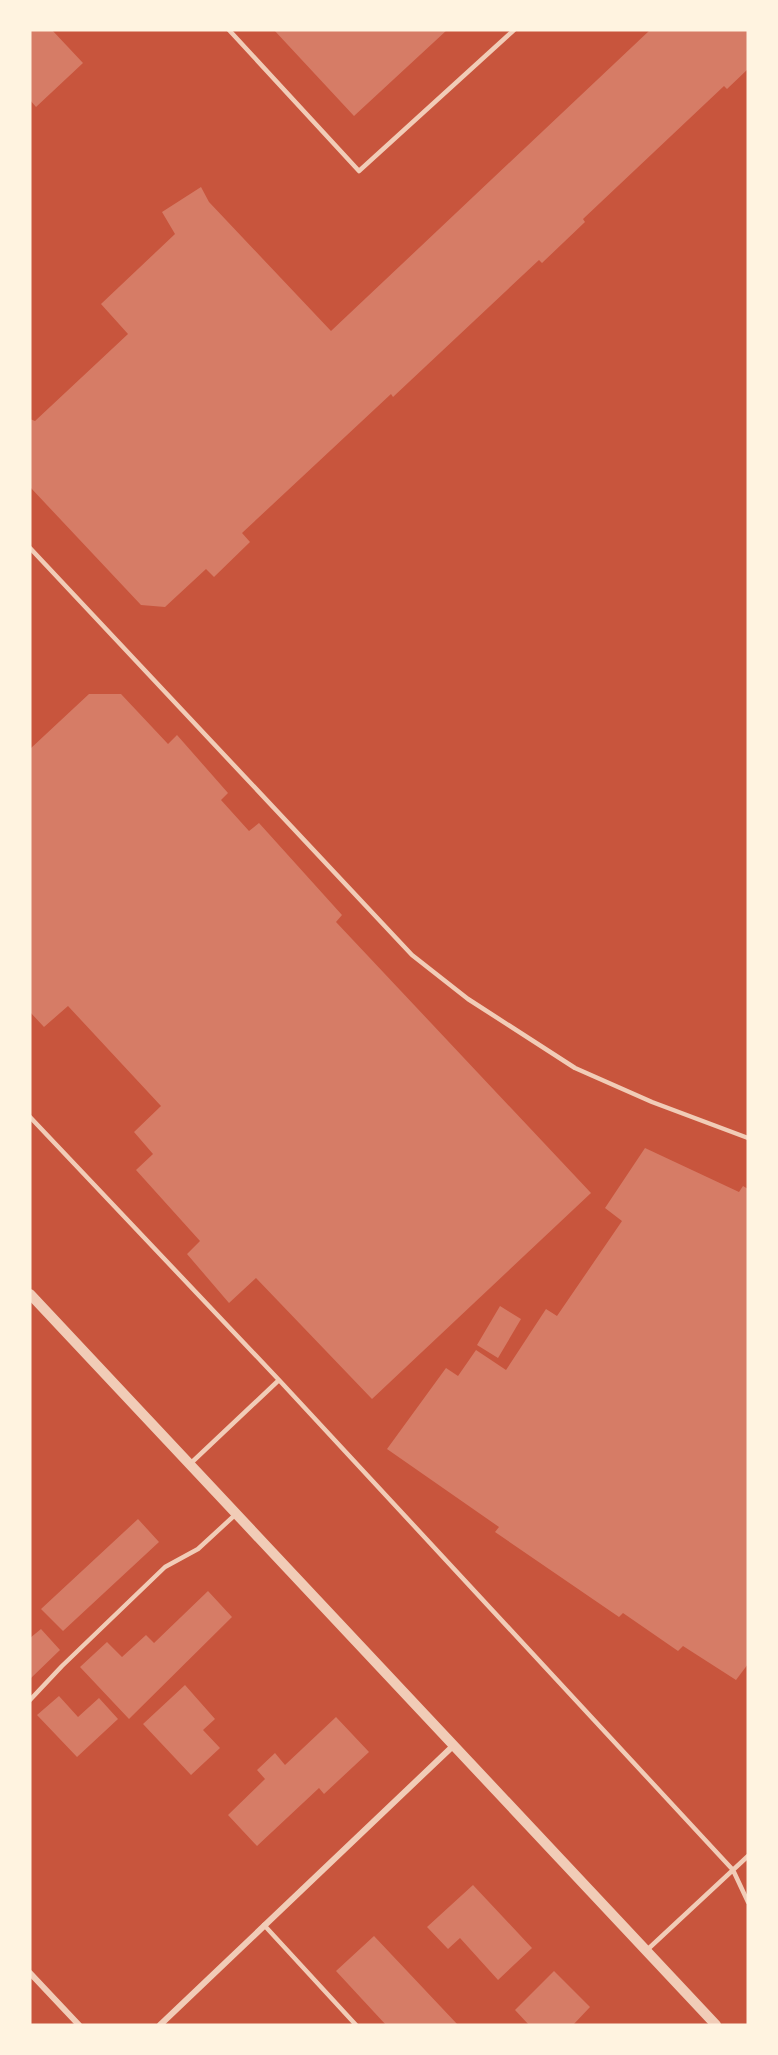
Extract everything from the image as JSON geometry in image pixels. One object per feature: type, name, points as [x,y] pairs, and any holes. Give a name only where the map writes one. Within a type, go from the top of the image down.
[{"type":"street","points":[[30,1294],[716,2025]]},
{"type":"street","points":[[160,2025],[453,1746]]},
{"type":"street","points":[[30,1973],[79,2025]]},
{"type":"lane","points":[[229,30],[359,171],[514,30]]},
{"type":"lane","points":[[30,548],[412,955],[468,999],[575,1068],[652,1102],[748,1138]]},
{"type":"lane","points":[[30,1117],[279,1380],[733,1870],[748,1902]]},
{"type":"lane","points":[[190,1464],[279,1380]]},
{"type":"lane","points":[[30,1700],[165,1567],[198,1548],[236,1514]]},
{"type":"lane","points":[[646,1951],[748,1856]]},
{"type":"lane","points":[[264,1926],[356,2025]]},
{"type":"building","points":[[30,30],[52,30],[83,63],[36,107],[30,100]]},
{"type":"building","points":[[274,30],[447,30],[354,116]]},
{"type":"building","points":[[650,30],[748,30],[748,69],[727,89],[724,86],[583,219],[585,222],[542,263],[539,260],[393,397],[391,394],[242,533],[250,542],[214,577],[206,569],[165,607],[141,605],[30,487],[30,419],[35,421],[128,334],[101,304],[175,234],[162,212],[201,187],[209,202],[331,331]]},
{"type":"building","points":[[89,694],[121,694],[168,744],[177,735],[228,793],[221,800],[249,831],[259,823],[342,915],[336,922],[591,1193],[372,1399],[256,1278],[229,1303],[187,1254],[200,1241],[136,1170],[153,1154],[134,1132],[161,1106],[68,1006],[44,1027],[30,1012],[30,749]]},
{"type":"building","points":[[645,1148],[739,1192],[743,1186],[748,1189],[748,1664],[736,1680],[683,1646],[678,1651],[623,1613],[619,1617],[495,1532],[499,1527],[387,1449],[446,1368],[458,1376],[476,1350],[506,1370],[546,1309],[557,1316],[622,1221],[605,1208]]},
{"type":"building","points":[[500,1306],[521,1319],[498,1358],[477,1345]]},
{"type":"building","points":[[138,1519],[159,1542],[63,1631],[41,1609]]},
{"type":"building","points":[[208,1591],[232,1617],[129,1719],[80,1667],[107,1642],[122,1657],[146,1635],[154,1643]]},
{"type":"building","points":[[41,1629],[60,1650],[30,1679],[30,1638]]},
{"type":"building","points":[[185,1685],[215,1719],[203,1730],[220,1748],[191,1775],[143,1724]]},
{"type":"building","points":[[59,1696],[78,1717],[99,1698],[118,1719],[77,1757],[37,1715]]},
{"type":"building","points":[[336,1717],[369,1752],[324,1794],[319,1788],[257,1846],[228,1815],[265,1779],[257,1770],[275,1753],[285,1765]]},
{"type":"building","points":[[473,1885],[532,1948],[498,1980],[460,1938],[448,1949],[427,1927]]},
{"type":"building","points":[[374,1936],[458,2025],[386,2025],[336,1971]]},
{"type":"building","points":[[554,1971],[590,2007],[573,2025],[529,2025],[515,2010]]}]
